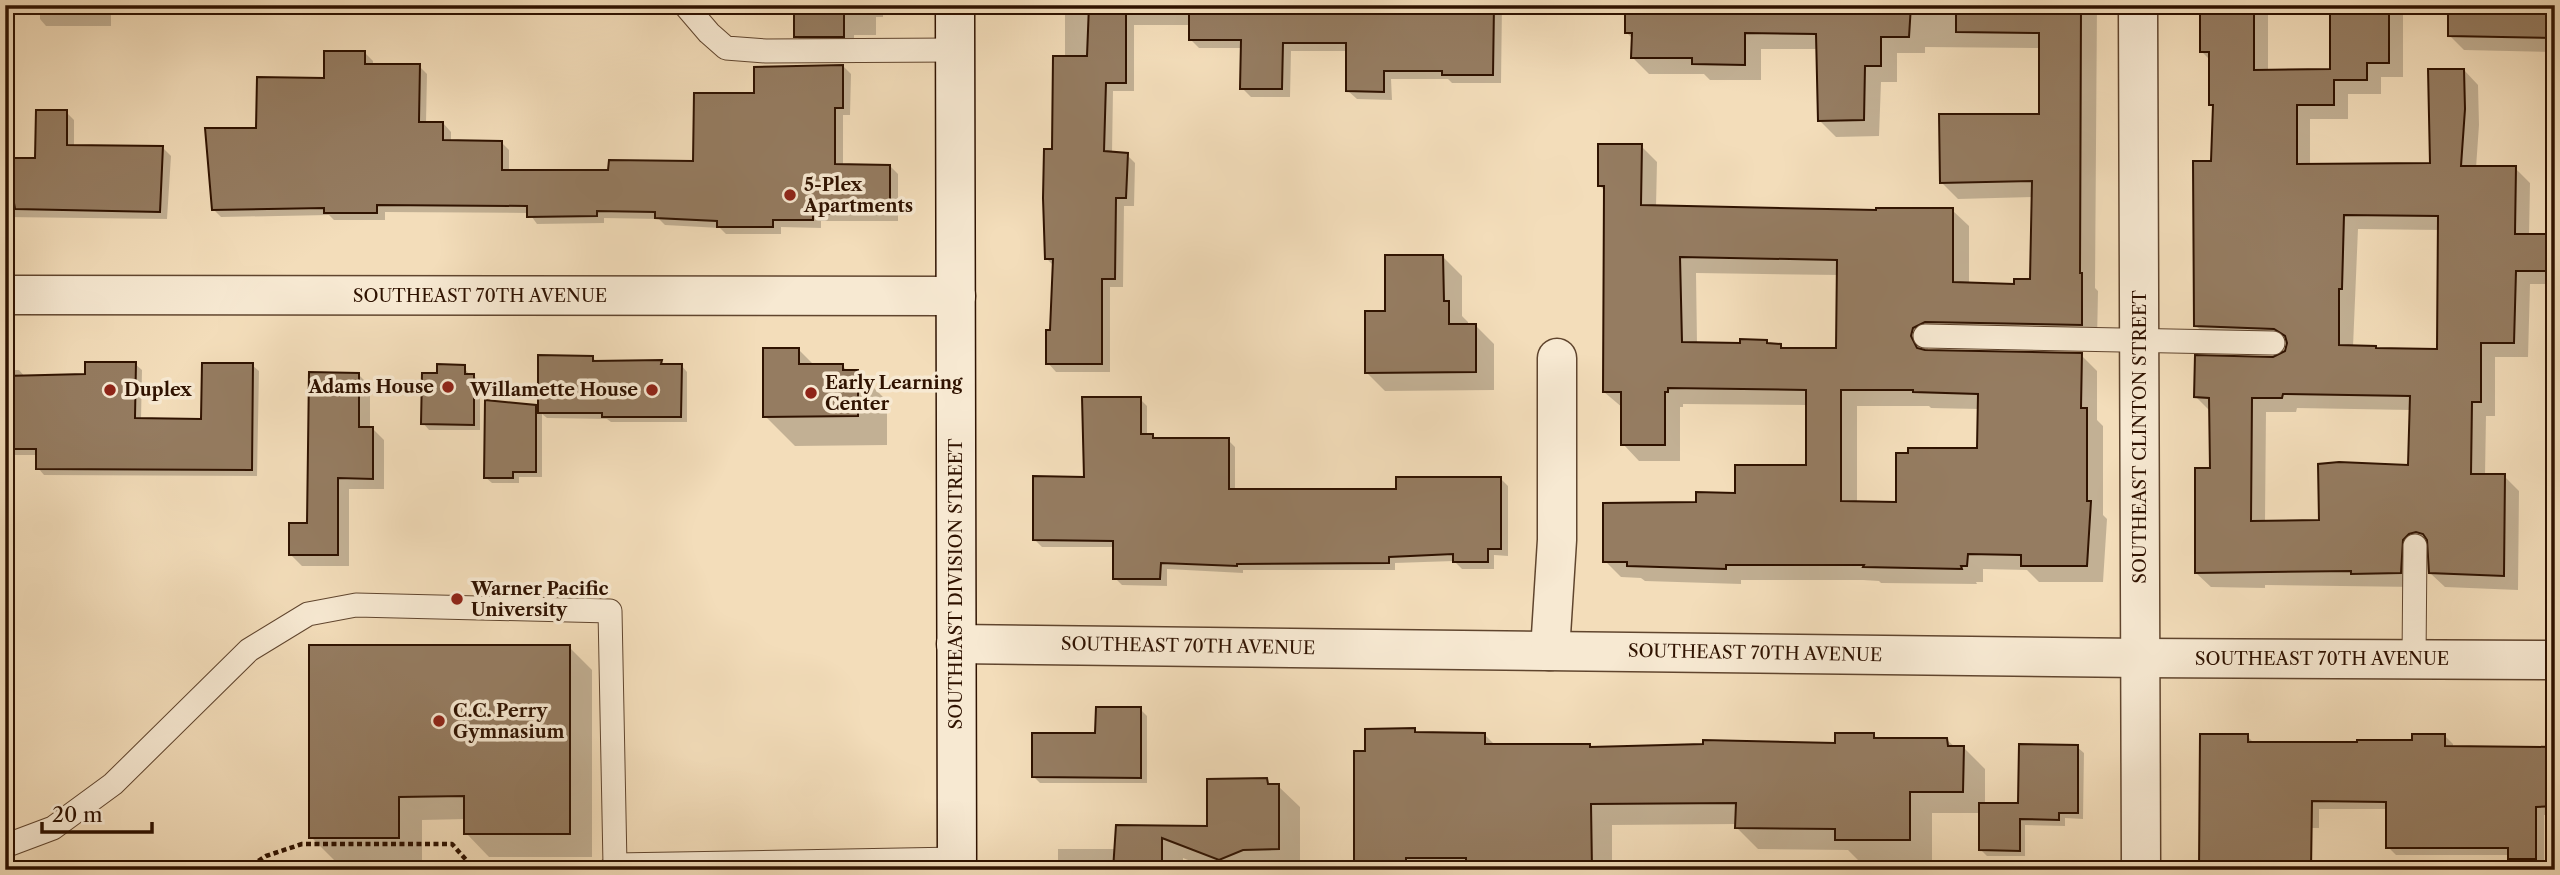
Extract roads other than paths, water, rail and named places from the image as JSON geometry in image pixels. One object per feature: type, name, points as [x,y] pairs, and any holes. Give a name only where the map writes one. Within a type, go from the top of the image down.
[{"type":"street","name":"SOUTHEAST DIVISION STREET","points":[[955,5],[957,864]]},
{"type":"street","name":"SOUTHEAST CLINTON STREET","points":[[2138,5],[2141,870]]},
{"type":"street","name":"SOUTHEAST 70TH AVENUE","points":[[5,295],[956,296]]},
{"type":"street","points":[[1550,651],[1557,540],[1557,358]]},
{"type":"street","name":"SOUTHEAST 70TH AVENUE","points":[[956,644],[2140,658],[2555,660]]},
{"type":"lane","points":[[685,5],[726,48],[766,51],[955,50]]},
{"type":"lane","points":[[1925,336],[2273,343]]},
{"type":"lane","points":[[2414,659],[2415,546]]},
{"type":"lane","points":[[5,846],[53,828],[113,784],[249,650],[308,614],[356,605],[610,611],[612,867],[957,864]]},
{"type":"place","name":"5-Plex Apartments","points":[[790,195]]},
{"type":"place","name":"Adams House","points":[[448,387]]},
{"type":"place","name":"Duplex","points":[[110,390]]},
{"type":"place","name":"Willamette House","points":[[652,390]]},
{"type":"place","name":"Early Learning Center","points":[[811,393]]},
{"type":"place","name":"Warner Pacific University","points":[[457,599]]},
{"type":"place","name":"C.C. Perry Gymnasium","points":[[439,721]]}]
